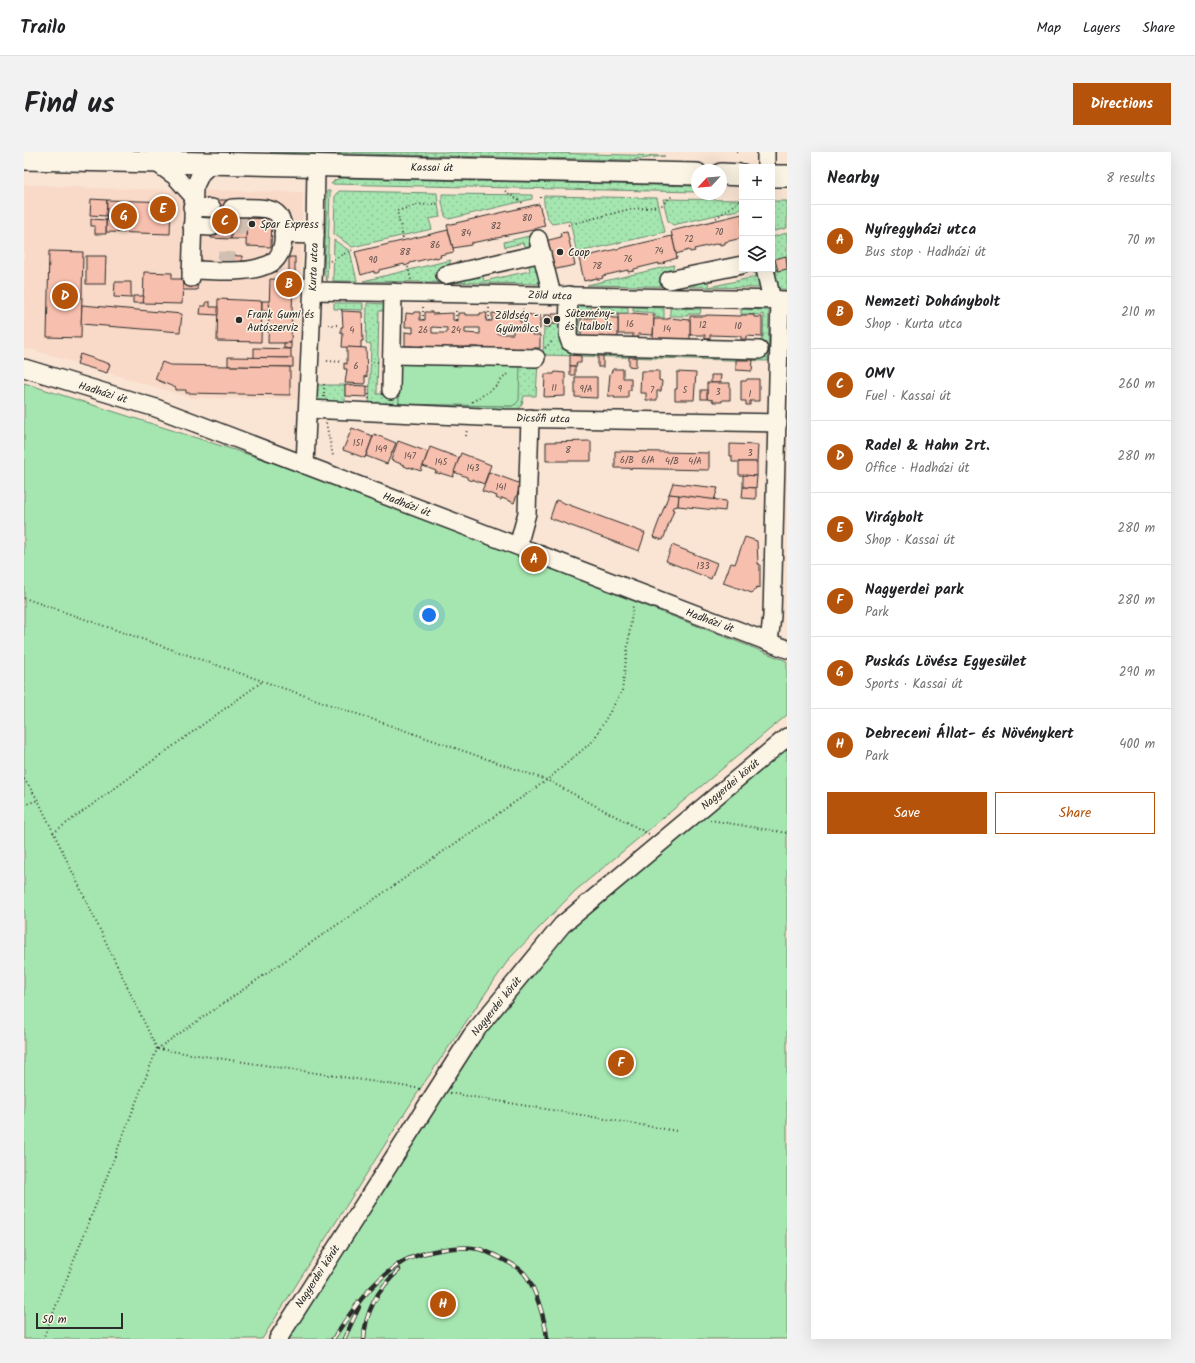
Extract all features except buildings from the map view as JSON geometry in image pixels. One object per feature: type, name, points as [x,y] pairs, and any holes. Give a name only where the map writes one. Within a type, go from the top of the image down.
[{"type":"main road","name":"Kassai út","points":[[24,158],[691,174]]},
{"type":"main road","points":[[727,171],[739,165]]},
{"type":"main road","points":[[775,176],[787,176]]},
{"type":"street","points":[[766,152],[766,164]]},
{"type":"street","points":[[154,161],[175,176],[192,201],[212,208]]},
{"type":"street","points":[[191,269],[192,201],[197,180],[201,173],[212,163]]},
{"type":"street","name":"Kurta utca","points":[[305,465],[313,291],[316,165]]},
{"type":"street","points":[[191,269],[247,270],[266,266],[273,262],[279,253],[283,234],[280,218],[275,212],[264,209],[237,212]]},
{"type":"street","points":[[192,226],[211,227]]},
{"type":"street","points":[[283,234],[315,235]]},
{"type":"street","points":[[445,276],[540,246],[560,295],[570,342],[576,345],[758,350]]},
{"type":"street","points":[[191,269],[218,260]]},
{"type":"street","points":[[242,261],[273,262]]},
{"type":"street","points":[[670,280],[739,266]]},
{"type":"street","points":[[766,272],[780,300],[783,360],[778,423],[772,616],[769,642]]},
{"type":"street","name":"Zöld utca","points":[[313,291],[780,300]]},
{"type":"street","points":[[391,390],[385,359],[393,292]]},
{"type":"street","points":[[385,359],[536,358]]},
{"type":"street","name":"Hadházi út","points":[[24,368],[156,408],[787,649]]},
{"type":"street","name":"Dicsőfi utca","points":[[308,409],[530,418],[778,423]]},
{"type":"street","points":[[518,546],[527,513],[530,418]]},
{"type":"street","name":"Nagyerdei körút","points":[[278,1339],[472,1035],[562,925],[787,737]]},
{"type":"path","points":[[737,152],[740,164]]},
{"type":"path","points":[[505,191],[524,204]]},
{"type":"path","points":[[568,225],[626,210],[661,206],[673,195]]},
{"type":"path","points":[[716,218],[741,200]]},
{"type":"path","points":[[403,238],[397,211],[419,204],[427,205],[440,203]]},
{"type":"path","points":[[330,261],[352,250]]},
{"type":"path","points":[[408,267],[412,285]]},
{"type":"path","points":[[423,312],[423,320]]},
{"type":"path","points":[[456,313],[456,320]]},
{"type":"path","points":[[489,314],[489,321]]},
{"type":"path","points":[[523,314],[523,322]]},
{"type":"path","points":[[328,325],[339,325]]},
{"type":"path","points":[[466,436],[470,404],[494,388],[516,364],[516,357]]},
{"type":"path","points":[[369,362],[385,359]]},
{"type":"path","points":[[327,361],[343,362]]},
{"type":"path","points":[[43,1339],[157,1049],[547,780],[593,741],[622,691],[635,592]]},
{"type":"path","points":[[24,598],[547,780],[662,841]]},
{"type":"path","points":[[53,832],[263,681]]},
{"type":"path","points":[[24,779],[38,800],[157,1049]]},
{"type":"path","points":[[24,805],[38,800]]},
{"type":"path","points":[[691,817],[787,832]]},
{"type":"path","points":[[157,1049],[436,1091],[677,1131]]},
{"type":"shaded area","points":[[24,184],[90,188],[303,192],[298,400],[191,398],[33,350],[24,349]]},
{"type":"green space","points":[[270,152],[515,152],[665,156],[629,160]]},
{"type":"green space","points":[[343,178],[691,186],[691,192],[331,184],[335,180]]},
{"type":"green space","points":[[327,191],[330,191],[327,281],[324,273]]},
{"type":"green space","points":[[339,191],[437,193],[440,217],[429,219],[432,229],[352,247],[334,234],[335,195]]},
{"type":"green space","points":[[442,194],[532,195],[532,199],[449,219],[445,216]]},
{"type":"green space","points":[[544,196],[657,198],[665,232],[580,252],[576,249],[570,221],[552,224],[548,219],[545,211]]},
{"type":"green space","points":[[663,199],[739,200],[739,210],[673,225],[668,221]]},
{"type":"green space","points":[[775,201],[787,201],[787,228],[775,231]]},
{"type":"green space","points":[[787,233],[787,289],[776,289],[773,277],[777,272],[775,264],[775,236]]},
{"type":"green space","points":[[533,235],[533,246],[526,252],[523,243],[505,247],[504,242]]},
{"type":"green space","points":[[334,240],[350,251],[357,281],[333,281]]},
{"type":"green space","points":[[451,260],[447,268],[482,272],[484,281],[530,271],[528,261],[537,263],[541,284],[363,281]]},
{"type":"green space","points":[[674,265],[671,273],[707,277],[709,287],[755,277],[754,272],[759,272],[762,284],[760,288],[587,285]]},
{"type":"green space","points":[[334,303],[363,303],[363,310],[334,309]]},
{"type":"green space","points":[[367,303],[386,304],[388,311],[379,311],[377,394],[397,394],[397,362],[538,361],[536,396],[524,396],[522,405],[518,410],[369,407],[371,344],[366,343]],"holes":[[[399,362],[519,395],[517,402],[512,406],[399,404]]]},
{"type":"green space","points":[[580,306],[591,307],[591,316],[579,316],[579,337],[576,336],[576,310]]},
{"type":"green space","points":[[597,307],[628,307],[628,313],[616,313],[616,315],[596,315]]},
{"type":"green space","points":[[633,307],[664,308],[664,318],[655,317],[655,313],[633,311]]},
{"type":"green space","points":[[670,308],[701,309],[700,314],[670,316]]},
{"type":"green space","points":[[741,309],[769,310],[768,361],[543,355],[544,326],[550,327],[550,324],[563,324],[562,349],[736,355],[761,352],[764,315],[741,314]]},
{"type":"green space","points":[[399,362],[520,364],[519,400],[512,406],[399,404]]},
{"type":"green space","points":[[24,383],[297,470],[787,661],[787,715],[575,891],[509,959],[422,1086],[262,1339],[24,1339]]},
{"type":"green space","points":[[314,385],[345,385],[345,406],[316,401]]},
{"type":"green space","points":[[787,737],[787,1339],[278,1339],[472,1035],[562,925]]},
{"type":"tunnel","points":[[211,227],[239,227],[239,218]]},
{"type":"tunnel","points":[[218,260],[242,261]]},
{"type":"railway","points":[[333,1339],[364,1296],[393,1268],[411,1258],[430,1252],[451,1248],[479,1249],[495,1255],[520,1269],[532,1286],[539,1304],[545,1324],[547,1339]]},
{"type":"railway","points":[[364,1339],[367,1319],[374,1301],[385,1284],[399,1270]]},
{"type":"railway","points":[[344,1339],[359,1307]]},
{"type":"place","name":"Virágbolt","points":[[163,209]]},
{"type":"place","name":"Puskás Lövész Egyesület","points":[[124,216]]},
{"type":"place","name":"OMV","points":[[225,221]]},
{"type":"place","name":"Spar Express","points":[[252,224]]},
{"type":"place","name":"Coop","points":[[560,252]]},
{"type":"place","name":"Nemzeti Dohánybolt","points":[[289,284]]},
{"type":"place","name":"Radel & Hahn Zrt.","points":[[65,296]]},
{"type":"place","name":"Sütemény- és Italbolt","points":[[557,319]]},
{"type":"place","name":"Frank Gumi és Autószerviz","points":[[239,320]]},
{"type":"place","name":"Zöldség - Gyümölcs","points":[[547,321]]},
{"type":"place","name":"Nyíregyházi utca","points":[[534,559]]},
{"type":"place","name":"Nagyerdei park","points":[[621,1063]]},
{"type":"place","name":"Debreceni Állat- és Növénykert","points":[[443,1304]]}]
